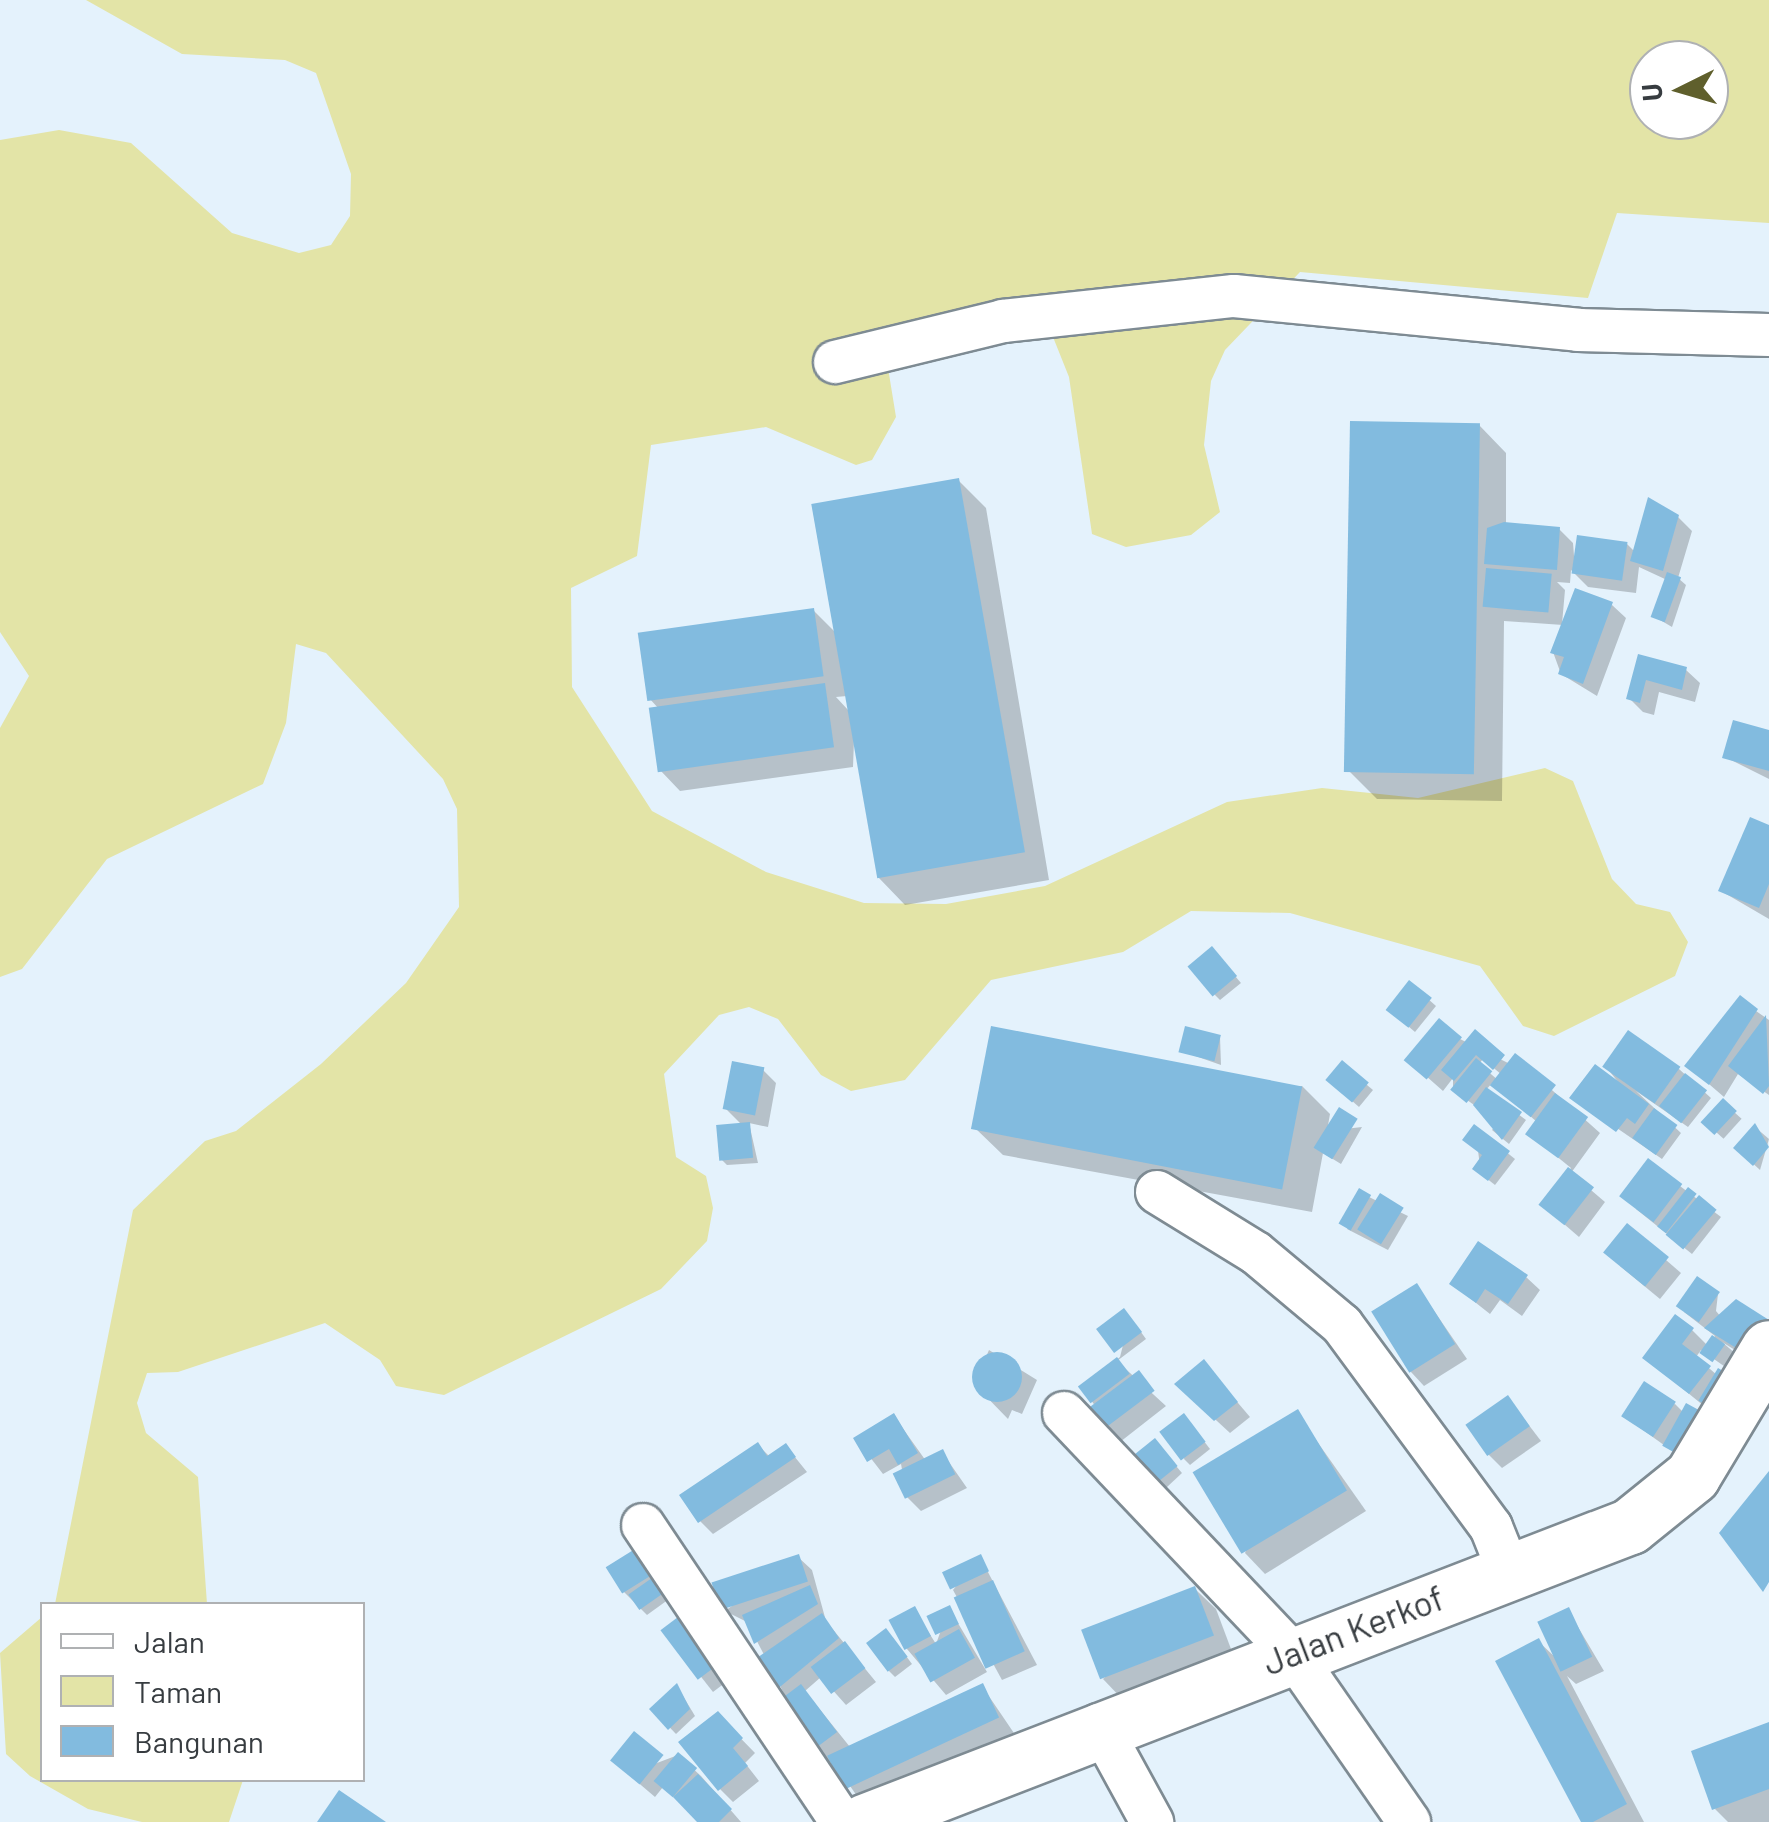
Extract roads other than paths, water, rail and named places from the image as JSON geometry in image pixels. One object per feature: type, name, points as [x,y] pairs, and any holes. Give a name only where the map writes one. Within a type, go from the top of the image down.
[{"type":"main road","name":"Jalan Kerkof","points":[[864,1822],[1099,1726],[1630,1526],[1674,1494],[1769,1348]]},
{"type":"street","points":[[836,362],[1003,321],[1234,296],[1578,330],[1769,335]]},
{"type":"street","points":[[1157,1192],[1256,1254],[1342,1326],[1492,1528],[1509,1572]]},
{"type":"street","points":[[1064,1414],[1291,1652],[1409,1822]]},
{"type":"street","points":[[643,1525],[842,1822]]},
{"type":"street","points":[[1099,1726],[1152,1822]]}]
